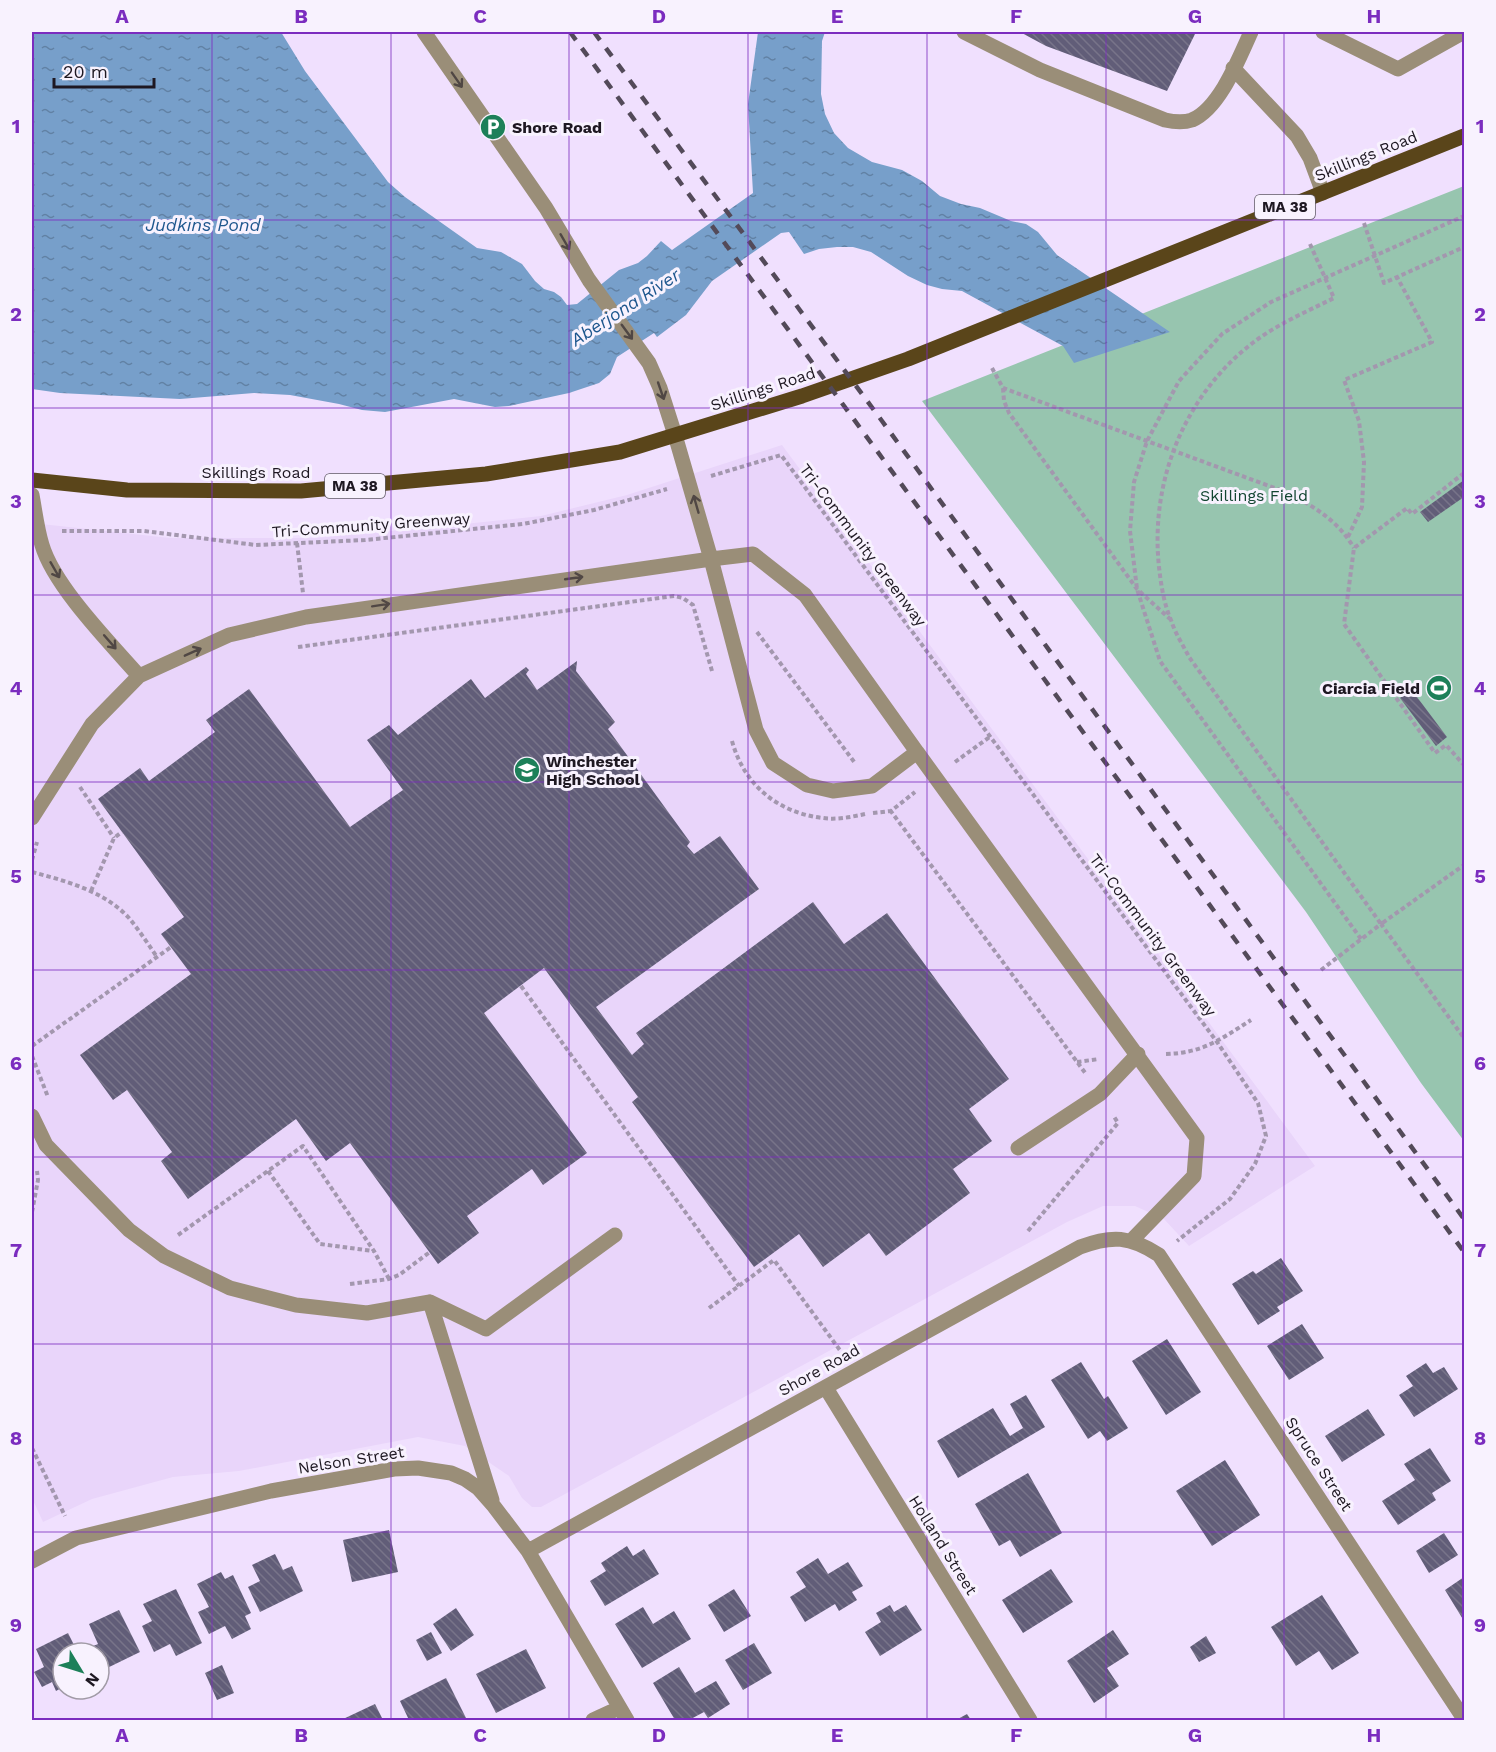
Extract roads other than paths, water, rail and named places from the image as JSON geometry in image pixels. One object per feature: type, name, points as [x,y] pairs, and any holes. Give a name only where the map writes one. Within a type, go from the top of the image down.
[{"type":"main road","name":"Skillings Road","points":[[32,480],[127,490],[301,491],[507,471],[620,452],[839,384],[1003,322],[1464,136]]},
{"type":"street","points":[[424,32],[546,208],[589,280],[640,350],[657,381],[711,559],[756,730],[773,763],[807,785],[833,791],[872,786],[916,752]]},
{"type":"street","points":[[964,32],[1040,70],[1165,120],[1176,122],[1194,119],[1214,102],[1251,32]]},
{"type":"street","points":[[1323,32],[1398,69],[1464,32]]},
{"type":"street","points":[[1233,68],[1297,136],[1310,158],[1323,193]]},
{"type":"street","points":[[32,495],[42,545],[69,593],[139,676]]},
{"type":"street","points":[[32,818],[92,724],[139,676],[229,636],[306,617],[753,554],[805,595],[916,752],[1197,1138],[1194,1176],[1132,1240]]},
{"type":"street","points":[[1018,1148],[1100,1094],[1138,1054]]},
{"type":"street","points":[[32,1116],[46,1145],[129,1230],[164,1256],[230,1288],[296,1305],[367,1313],[430,1302],[486,1329],[615,1235]]},
{"type":"street","name":"Shore Road","points":[[528,1551],[1080,1247],[1106,1240],[1132,1240]]},
{"type":"street","name":"Spruce Street","points":[[1132,1240],[1143,1244],[1159,1255],[1464,1719]]},
{"type":"street","points":[[430,1302],[493,1505]]},
{"type":"street","name":"Holland Street","points":[[826,1388],[1030,1720]]},
{"type":"street","name":"Nelson Street","points":[[32,1561],[76,1538],[271,1491],[394,1469],[418,1468],[451,1473],[465,1479],[493,1505],[528,1551],[623,1714]]},
{"type":"street","points":[[593,1720],[623,1714]]},
{"type":"water","name":"Judkins Pond","points":[[32,32],[281,32],[305,71],[388,182],[405,197],[477,248],[501,252],[522,264],[535,281],[544,289],[561,297],[567,305],[577,304],[619,270],[638,263],[661,241],[672,250],[753,193],[748,104],[758,32],[825,32],[822,41],[821,94],[825,114],[834,133],[848,148],[872,162],[902,170],[922,181],[940,196],[1026,224],[1038,232],[1057,255],[1170,332],[1074,363],[1063,346],[962,291],[927,285],[908,276],[871,252],[853,247],[819,249],[804,254],[789,232],[781,233],[712,281],[686,315],[657,337],[654,333],[617,357],[610,374],[599,383],[569,393],[509,406],[495,407],[454,399],[385,412],[362,410],[290,395],[254,393],[180,399],[60,393],[32,389]]},
{"type":"railway","points":[[570,32],[1464,1252]]},
{"type":"railway","points":[[594,32],[882,421],[1464,1219]]},
{"type":"place","name":"Shore Road","points":[[493,127]]},
{"type":"place","name":"Ciarcia Field","points":[[1439,688]]},
{"type":"place","name":"Winchester High School","points":[[527,770]]},
{"type":"water label","name":"Aberjona River","points":[[625,307]]},
{"type":"park label","name":"Skillings Field","points":[[1254,495]]}]
